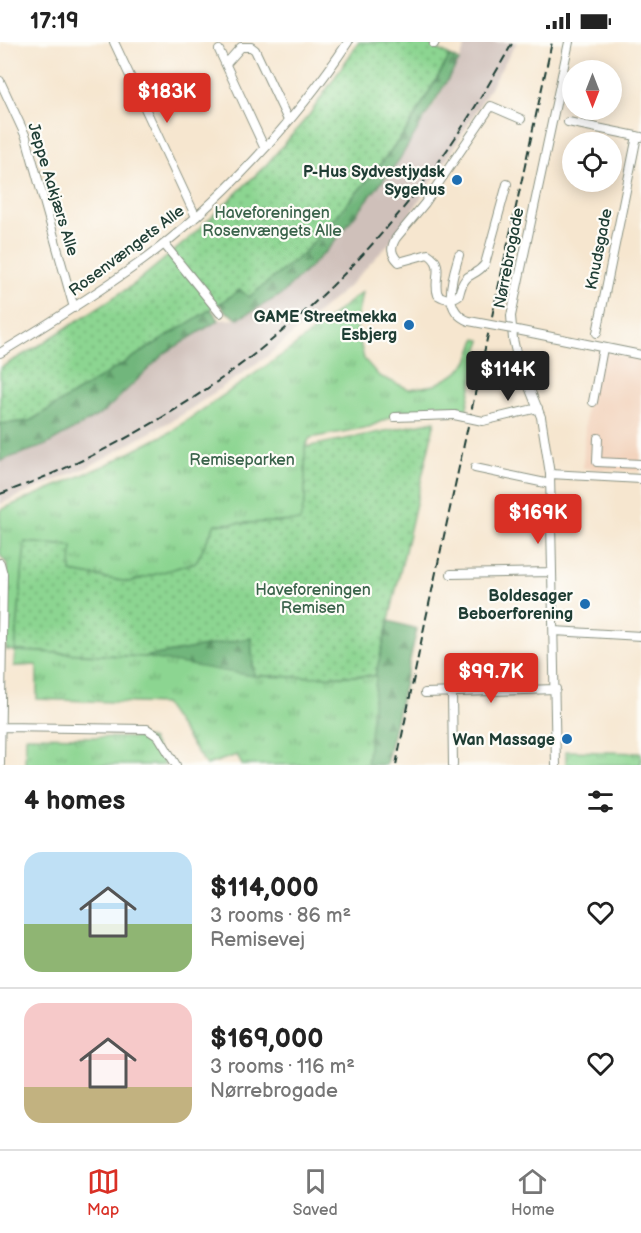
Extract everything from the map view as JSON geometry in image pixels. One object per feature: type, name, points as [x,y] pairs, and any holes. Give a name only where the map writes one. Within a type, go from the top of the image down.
[{"type":"street","points":[[114,42],[196,218]]},
{"type":"street","points":[[336,42],[342,51]]},
{"type":"street","name":"Rosenvængets Alle","points":[[0,353],[74,308],[164,244],[196,218],[288,120],[348,42]]},
{"type":"street","name":"Nørrebrogade","points":[[556,765],[550,474],[538,408],[517,357],[512,316],[569,42]]},
{"type":"street","points":[[226,64],[242,47],[251,47],[255,50],[288,120]]},
{"type":"street","points":[[219,50],[264,147]]},
{"type":"street","name":"Jeppe Aakjærs Alle","points":[[0,81],[26,136],[74,308]]},
{"type":"street","points":[[507,184],[485,264],[483,268],[467,276],[459,295],[451,299],[444,299],[438,295],[436,290],[438,264],[435,258],[428,254],[399,262],[393,256],[392,244],[438,185],[491,106],[521,119]]},
{"type":"street","points":[[568,122],[639,136]]},
{"type":"street","name":"Knudsgade","points":[[597,333],[639,136]]},
{"type":"street","points":[[164,244],[220,313]]},
{"type":"street","points":[[459,255],[450,286],[451,299],[458,314],[469,321],[641,356]]},
{"type":"street","points":[[593,402],[603,348]]},
{"type":"street","points":[[395,417],[454,415],[483,421],[538,408]]},
{"type":"street","points":[[598,438],[597,462],[641,464]]},
{"type":"street","points":[[608,463],[608,477]]},
{"type":"street","points":[[475,468],[550,484]]},
{"type":"street","points":[[550,474],[641,479]]},
{"type":"street","points":[[0,563],[3,574],[0,765]]},
{"type":"street","points":[[451,574],[551,572]]},
{"type":"street","points":[[554,631],[641,636]]},
{"type":"street","points":[[425,693],[556,688]]},
{"type":"street","points":[[452,693],[453,765]]},
{"type":"street","points":[[1,727],[147,729],[159,737],[176,765]]},
{"type":"shaded area","points":[[467,42],[517,42],[451,153],[395,237],[349,286],[265,358],[180,416],[88,467],[0,504],[0,461],[46,445],[104,412],[165,353],[219,320],[238,319],[329,248],[399,160],[434,105]]},
{"type":"shaded area","points":[[597,351],[641,360],[641,471],[583,468],[586,406]]},
{"type":"green space","name":"Haveforeningen Rosenvængets Alle","points":[[359,42],[425,42],[450,56],[408,128],[372,175],[303,254],[248,298],[240,290],[153,347],[30,421],[0,424],[0,368],[133,285],[185,242],[266,165],[310,114]]},
{"type":"green space","points":[[450,56],[459,61],[399,160],[329,248],[281,295],[238,319],[225,311],[219,304],[240,290],[249,297],[303,254],[372,175],[408,128]]},
{"type":"green space","name":"Remiseparken","points":[[362,292],[356,325],[364,359],[379,376],[409,389],[435,385],[457,373],[468,361],[476,339],[481,340],[466,412],[430,411],[397,414],[369,427],[310,438],[305,447],[305,500],[300,521],[215,524],[196,562],[129,582],[71,572],[72,546],[25,542],[15,651],[6,650],[7,564],[0,555],[0,510],[106,465],[170,432],[292,348]]},
{"type":"green space","points":[[211,309],[219,320],[165,353],[104,412],[46,445],[0,461],[0,424],[30,421]]},
{"type":"green space","name":"Haveforeningen Remisen","points":[[435,421],[376,676],[253,676],[144,657],[15,651],[25,542],[73,546],[72,572],[129,582],[196,562],[215,524],[299,521],[305,500],[305,447]]},
{"type":"green space","points":[[389,621],[417,629],[386,765],[359,765],[362,747],[37,665],[14,666],[15,651],[144,657],[251,638],[254,676],[375,676]]},
{"type":"green space","points":[[15,651],[144,657],[253,676],[376,676],[367,765],[242,765],[237,755],[206,765],[164,704],[37,699],[37,665],[14,666]]},
{"type":"green space","points":[[26,736],[147,738],[152,740],[165,765],[25,765]]},
{"type":"green space","points":[[566,751],[641,753],[641,765],[566,765]]},
{"type":"railway","points":[[0,494],[62,470],[121,441],[178,408],[232,371],[284,330],[332,286],[378,238],[420,187],[469,116],[513,42]]},
{"type":"railway","points":[[396,765],[552,42]]},
{"type":"place","name":"P-Hus Sydvestjydsk Sygehus","points":[[457,180]]},
{"type":"place","name":"GAME Streetmekka Esbjerg","points":[[409,325]]},
{"type":"place","name":"Boldesager Beboerforening","points":[[585,604]]},
{"type":"place","name":"Wan Massage","points":[[567,739]]}]
